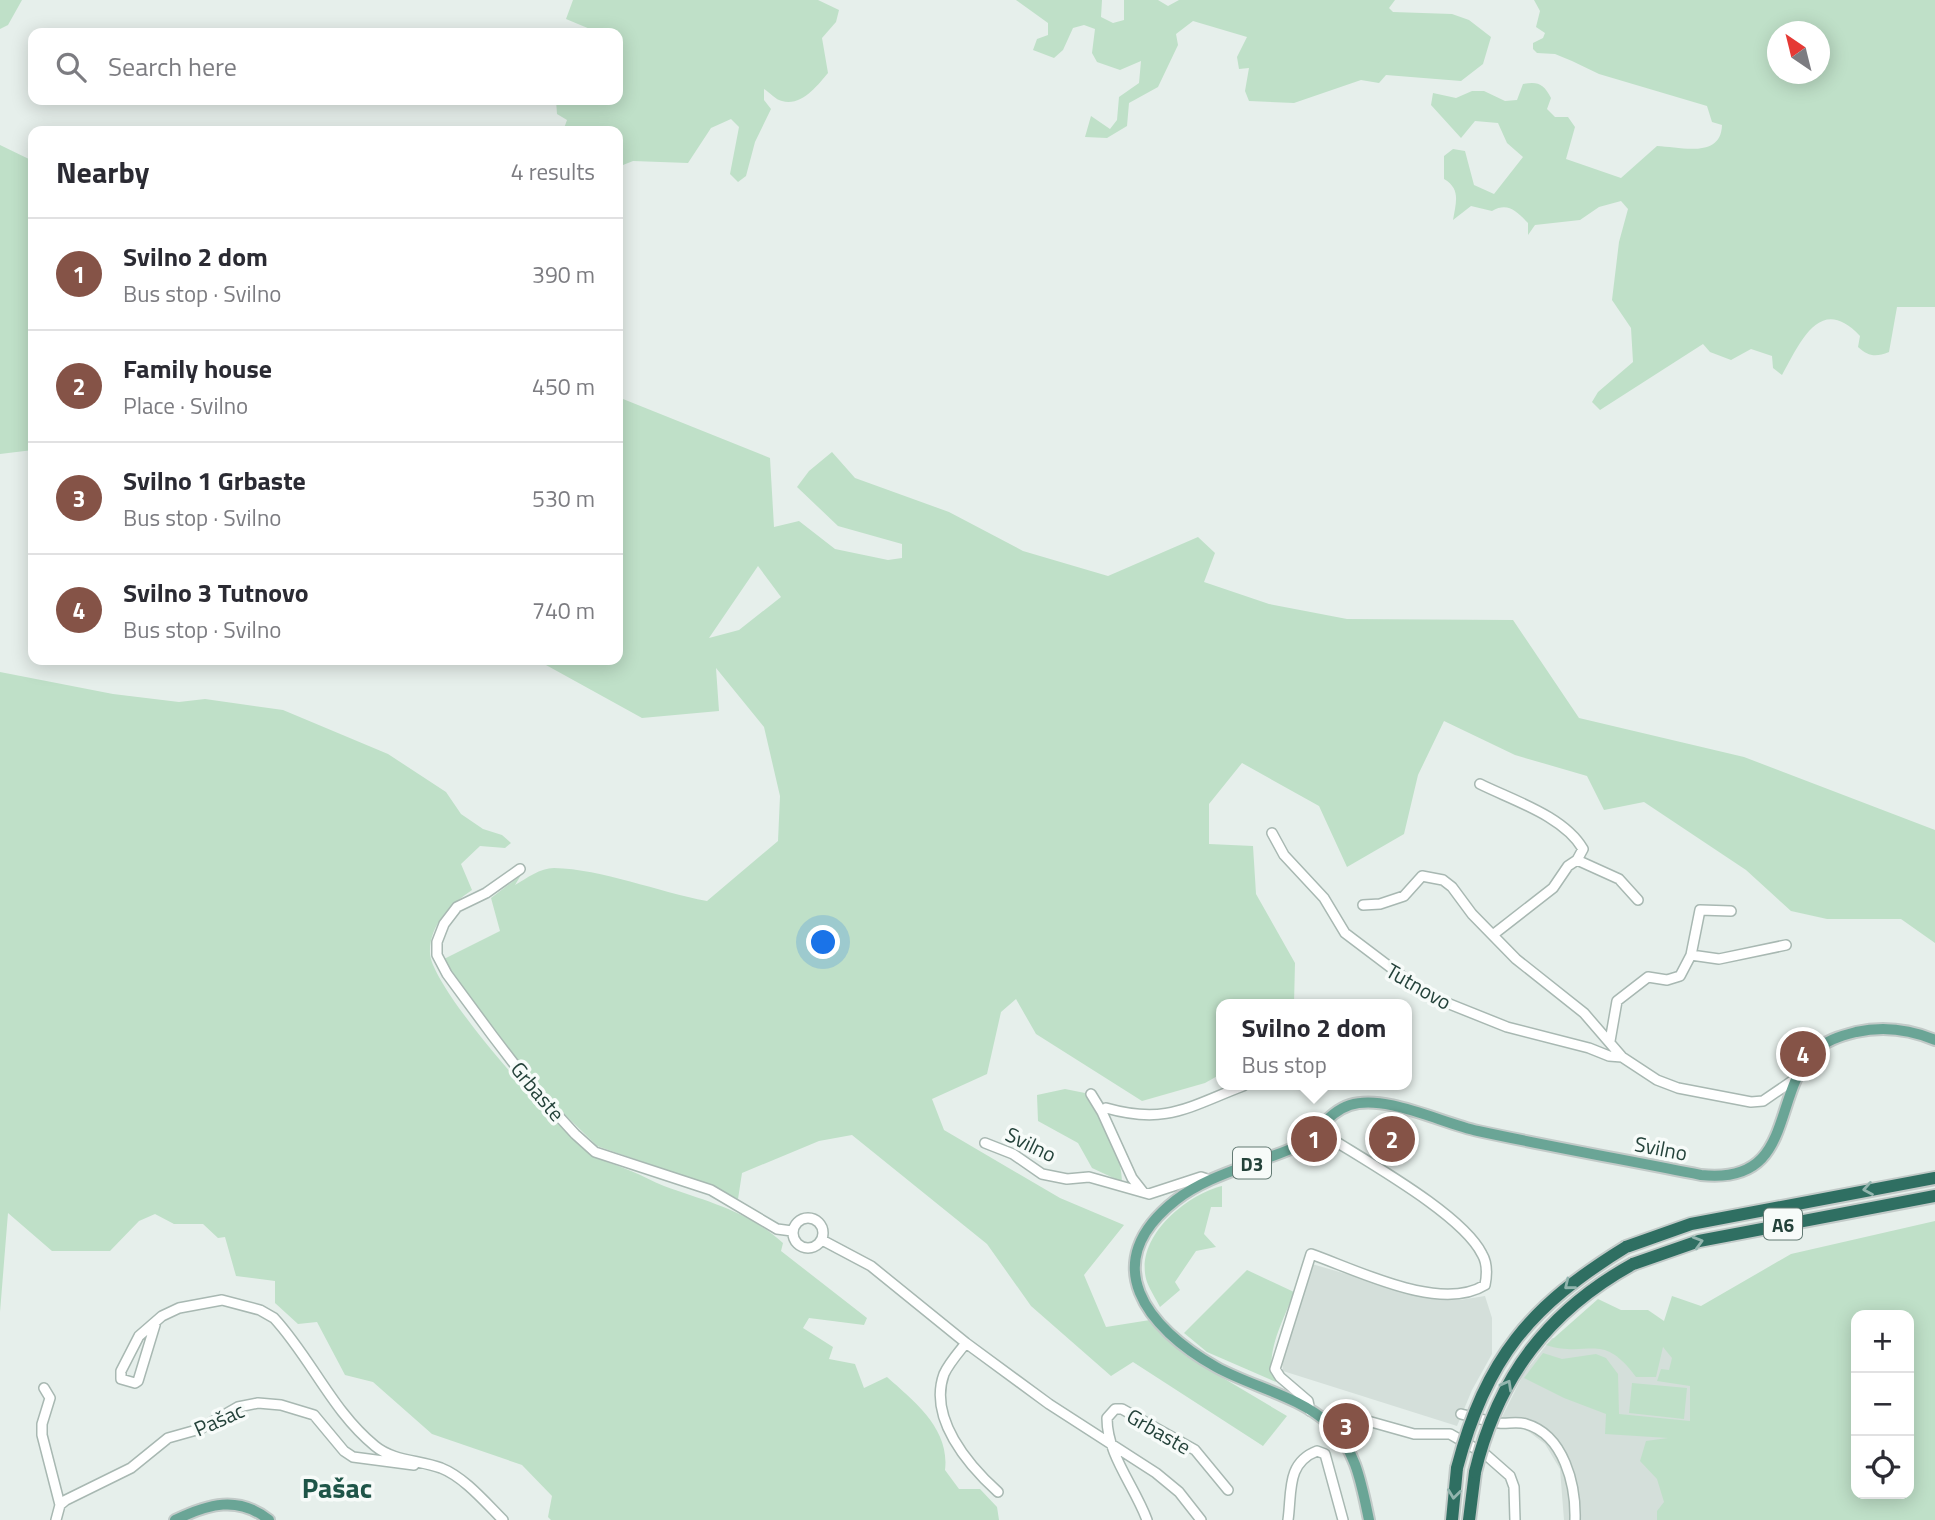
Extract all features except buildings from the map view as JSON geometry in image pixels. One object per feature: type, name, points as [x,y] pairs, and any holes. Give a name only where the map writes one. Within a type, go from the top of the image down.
[{"type":"highway","name":"A6","points":[[1452,1520],[1457,1468],[1480,1395],[1521,1330],[1575,1280],[1626,1247],[1691,1224],[1935,1178]]},
{"type":"highway","name":"A6","points":[[1469,1520],[1475,1472],[1494,1408],[1536,1340],[1572,1304],[1633,1264],[1699,1241],[1935,1196]]},
{"type":"main road","name":"Svilno","points":[[1369,1520],[1352,1457],[1342,1438],[1329,1423],[1310,1411],[1217,1368],[1191,1351],[1150,1310],[1138,1292],[1134,1267],[1139,1245],[1160,1214],[1176,1199],[1210,1180],[1291,1149],[1340,1110],[1375,1102],[1474,1130],[1701,1175],[1731,1176],[1748,1168],[1764,1154],[1781,1124],[1798,1077],[1818,1048],[1845,1035],[1895,1029],[1935,1040]]},
{"type":"main road","points":[[175,1520],[207,1505],[232,1504],[252,1509],[269,1520]]},
{"type":"street","points":[[1479,783],[1566,830],[1583,849],[1577,860],[1568,866],[1542,898],[1494,934]]},
{"type":"street","name":"Tutnovo","points":[[1272,833],[1283,855],[1324,898],[1345,933],[1427,995],[1507,1027],[1589,1048],[1609,1056],[1622,1057]]},
{"type":"street","points":[[1577,860],[1619,879],[1638,900]]},
{"type":"street","name":"Grbaste","points":[[520,869],[486,893],[457,907],[444,924],[438,942],[437,955],[447,974],[492,1035],[531,1086],[595,1152],[711,1190],[776,1229],[792,1231]]},
{"type":"street","name":"Tutnovo","points":[[1363,905],[1393,901],[1405,896],[1422,876],[1443,880],[1516,959],[1576,1007],[1622,1057],[1668,1085],[1744,1101],[1763,1101],[1798,1077]]},
{"type":"street","points":[[1610,1041],[1615,1006],[1620,997],[1648,977],[1674,980],[1680,976],[1691,955],[1700,910],[1731,911]]},
{"type":"street","points":[[1691,955],[1719,958],[1786,945]]},
{"type":"street","points":[[1102,1112],[1106,1108],[1133,1116],[1164,1115],[1232,1090]]},
{"type":"street","points":[[1091,1094],[1132,1178],[1143,1192]]},
{"type":"street","name":"Svilno","points":[[1310,1411],[1308,1401],[1280,1377],[1275,1369],[1311,1254],[1434,1296],[1477,1290],[1485,1285],[1487,1276],[1482,1254],[1455,1221],[1316,1129]]},
{"type":"street","name":"Svilno","points":[[985,1143],[1013,1154],[1042,1174],[1067,1179],[1089,1177],[1149,1194],[1201,1177],[1210,1180]]},
{"type":"street","name":"Grbaste","points":[[812,1218],[823,1229],[822,1240],[816,1247],[806,1249],[797,1245],[792,1231],[797,1222],[812,1218]]},
{"type":"street","name":"Grbaste","points":[[822,1240],[871,1266],[967,1343],[1179,1492],[1201,1520]]},
{"type":"street","name":"Pašac","points":[[155,1325],[138,1381],[135,1383],[121,1379],[121,1371],[136,1340],[162,1316],[179,1308],[208,1301],[231,1302],[260,1310],[274,1318],[285,1330],[356,1429],[377,1448],[420,1464],[440,1468],[458,1477],[503,1520]]},
{"type":"street","points":[[967,1343],[945,1373],[941,1391],[942,1412],[965,1457],[998,1492]]},
{"type":"street","points":[[44,1388],[50,1398],[42,1424],[42,1435],[60,1505],[56,1520]]},
{"type":"street","name":"Pašac","points":[[60,1505],[131,1468],[168,1438],[200,1429],[238,1407],[258,1403],[281,1405],[314,1415],[353,1457],[402,1465],[420,1464]]},
{"type":"street","name":"Grbaste","points":[[1147,1520],[1135,1492],[1112,1454],[1107,1418],[1110,1412],[1122,1409],[1195,1450],[1228,1490]]},
{"type":"street","points":[[1461,1414],[1496,1423],[1524,1423],[1551,1439],[1563,1460],[1576,1497],[1575,1520]]},
{"type":"street","points":[[1329,1423],[1350,1416],[1414,1434],[1450,1434],[1485,1454],[1510,1476],[1514,1487],[1516,1520]]},
{"type":"street","points":[[1288,1520],[1294,1472],[1305,1455],[1318,1451],[1325,1454],[1331,1466],[1343,1520]]},
{"type":"shaded area","points":[[1312,1264],[1429,1298],[1460,1300],[1485,1296],[1492,1318],[1492,1354],[1472,1390],[1457,1426],[1283,1371],[1282,1362]]},
{"type":"shaded area","points":[[1552,1338],[1674,1348],[1694,1387],[1691,1404],[1687,1520],[1564,1520],[1560,1469],[1545,1444],[1524,1428],[1496,1429],[1524,1373]]},
{"type":"green space","points":[[0,0],[22,0],[8,25],[0,29]]},
{"type":"green space","points":[[573,0],[818,0],[839,10],[836,22],[822,38],[828,73],[819,83],[802,98],[789,102],[777,99],[764,89],[764,100],[771,109],[755,142],[746,176],[738,182],[730,174],[739,127],[731,119],[711,128],[688,163],[633,161],[623,165],[623,126],[565,126],[567,120],[557,114],[556,105],[623,105],[623,28],[588,28],[566,19]]},
{"type":"green space","points":[[1016,0],[1102,0],[1101,17],[1113,23],[1124,20],[1124,0],[1158,0],[1168,6],[1179,0],[1395,0],[1389,8],[1393,12],[1452,14],[1469,20],[1491,37],[1483,64],[1461,81],[1386,75],[1379,83],[1361,80],[1294,103],[1249,101],[1245,91],[1249,68],[1239,69],[1237,57],[1247,37],[1193,21],[1176,34],[1178,45],[1158,87],[1129,103],[1127,126],[1107,138],[1085,137],[1091,116],[1110,129],[1117,120],[1119,97],[1139,83],[1141,61],[1120,70],[1097,62],[1092,53],[1095,29],[1084,25],[1073,28],[1063,50],[1054,58],[1033,50],[1037,39],[1048,35],[1048,23]]},
{"type":"green space","points":[[1534,0],[1935,0],[1935,307],[1897,307],[1889,352],[1876,355],[1866,353],[1858,347],[1860,336],[1846,324],[1833,319],[1822,321],[1804,337],[1782,375],[1773,368],[1772,356],[1751,349],[1731,360],[1710,352],[1703,344],[1600,410],[1592,402],[1598,392],[1633,362],[1631,328],[1612,300],[1619,242],[1628,209],[1621,201],[1599,207],[1580,220],[1535,225],[1528,235],[1528,223],[1516,212],[1503,207],[1492,211],[1471,206],[1453,220],[1456,196],[1453,187],[1444,179],[1444,156],[1453,149],[1465,151],[1474,185],[1494,194],[1523,157],[1507,143],[1498,123],[1475,121],[1461,138],[1431,105],[1433,93],[1456,98],[1472,91],[1484,91],[1505,101],[1517,100],[1523,84],[1540,85],[1551,98],[1547,109],[1555,117],[1568,117],[1575,127],[1566,159],[1621,178],[1657,146],[1698,149],[1715,143],[1720,136],[1722,125],[1712,122],[1707,106],[1599,74],[1555,54],[1537,53],[1533,49],[1533,43],[1543,38],[1545,33],[1536,27],[1540,11]]},
{"type":"green space","points":[[0,145],[28,159],[28,451],[0,454]]},
{"type":"green space","points":[[623,399],[770,458],[774,527],[799,521],[835,549],[888,560],[902,558],[902,544],[838,526],[797,487],[809,471],[832,452],[855,478],[949,512],[1023,551],[1108,576],[1198,537],[1215,553],[1204,582],[1269,604],[1347,619],[1513,620],[1579,718],[1744,757],[1935,830],[1935,943],[1901,919],[1827,919],[1791,911],[1746,870],[1644,802],[1604,810],[1587,776],[1515,755],[1444,721],[1418,775],[1404,834],[1347,867],[1319,806],[1242,763],[1209,804],[1209,844],[1253,846],[1256,894],[1295,963],[1294,999],[1216,999],[1216,1077],[1205,1083],[1142,1101],[1036,1034],[1016,999],[1001,1012],[987,1074],[932,1099],[944,1130],[1060,1198],[1124,1225],[1084,1275],[1106,1327],[1150,1320],[1186,1356],[1287,1416],[1263,1446],[1133,1362],[1111,1376],[1031,1306],[987,1244],[852,1135],[819,1141],[742,1173],[738,1199],[710,1185],[597,1146],[545,1095],[449,970],[444,959],[500,931],[491,898],[521,875],[515,885],[539,872],[554,868],[591,872],[707,901],[778,841],[780,796],[764,727],[716,668],[719,711],[642,718],[546,665],[623,665]],"holes":[[[758,566],[781,597],[739,630],[709,638]]]},
{"type":"green space","points":[[0,672],[113,694],[179,702],[205,699],[283,710],[388,754],[446,792],[461,814],[483,829],[502,835],[511,843],[505,848],[480,846],[461,864],[472,890],[443,916],[433,933],[431,943],[430,953],[436,971],[473,1027],[552,1118],[591,1154],[755,1222],[783,1243],[781,1251],[867,1318],[864,1325],[809,1318],[803,1328],[833,1347],[829,1359],[855,1364],[864,1388],[887,1377],[909,1396],[936,1429],[945,1455],[945,1470],[959,1489],[980,1489],[997,1507],[999,1520],[551,1520],[548,1517],[552,1496],[522,1465],[432,1434],[373,1382],[345,1375],[317,1322],[298,1324],[275,1303],[275,1281],[236,1276],[225,1237],[218,1238],[203,1224],[174,1224],[155,1214],[139,1221],[110,1251],[52,1251],[8,1213],[0,1312]]},
{"type":"green space","points":[[1065,1089],[1085,1093],[1114,1147],[1122,1182],[1092,1168],[1078,1143],[1038,1121],[1037,1095]]},
{"type":"green space","points":[[1222,1186],[1222,1207],[1211,1207],[1204,1234],[1216,1247],[1196,1251],[1175,1282],[1180,1290],[1160,1307],[1147,1282],[1145,1266],[1155,1235],[1178,1209]]},
{"type":"green space","points":[[1935,1221],[1935,1520],[1657,1520],[1657,1511],[1664,1502],[1657,1479],[1640,1461],[1646,1441],[1668,1438],[1605,1434],[1606,1414],[1564,1398],[1524,1378],[1543,1353],[1562,1359],[1596,1354],[1606,1358],[1618,1374],[1619,1414],[1690,1421],[1690,1386],[1657,1381],[1661,1369],[1669,1370],[1672,1358],[1663,1347],[1656,1377],[1636,1377],[1624,1363],[1604,1350],[1546,1345],[1598,1299],[1621,1310],[1648,1310],[1664,1321],[1672,1296],[1701,1306],[1791,1254]]},
{"type":"green space","points":[[1247,1270],[1294,1292],[1273,1349],[1272,1372],[1276,1382],[1207,1352],[1184,1333]]},
{"type":"green space","points":[[1632,1383],[1687,1388],[1684,1419],[1629,1413]]},
{"type":"place","name":"Svilno 3 Tutnovo","points":[[1803,1054]]},
{"type":"place","name":"Svilno 2 dom","points":[[1314,1139]]},
{"type":"place","name":"Family house","points":[[1392,1139]]},
{"type":"place","name":"Svilno 1 Grbaste","points":[[1346,1426]]},
{"type":"district","name":"Pašac","points":[[337,1487]]}]
